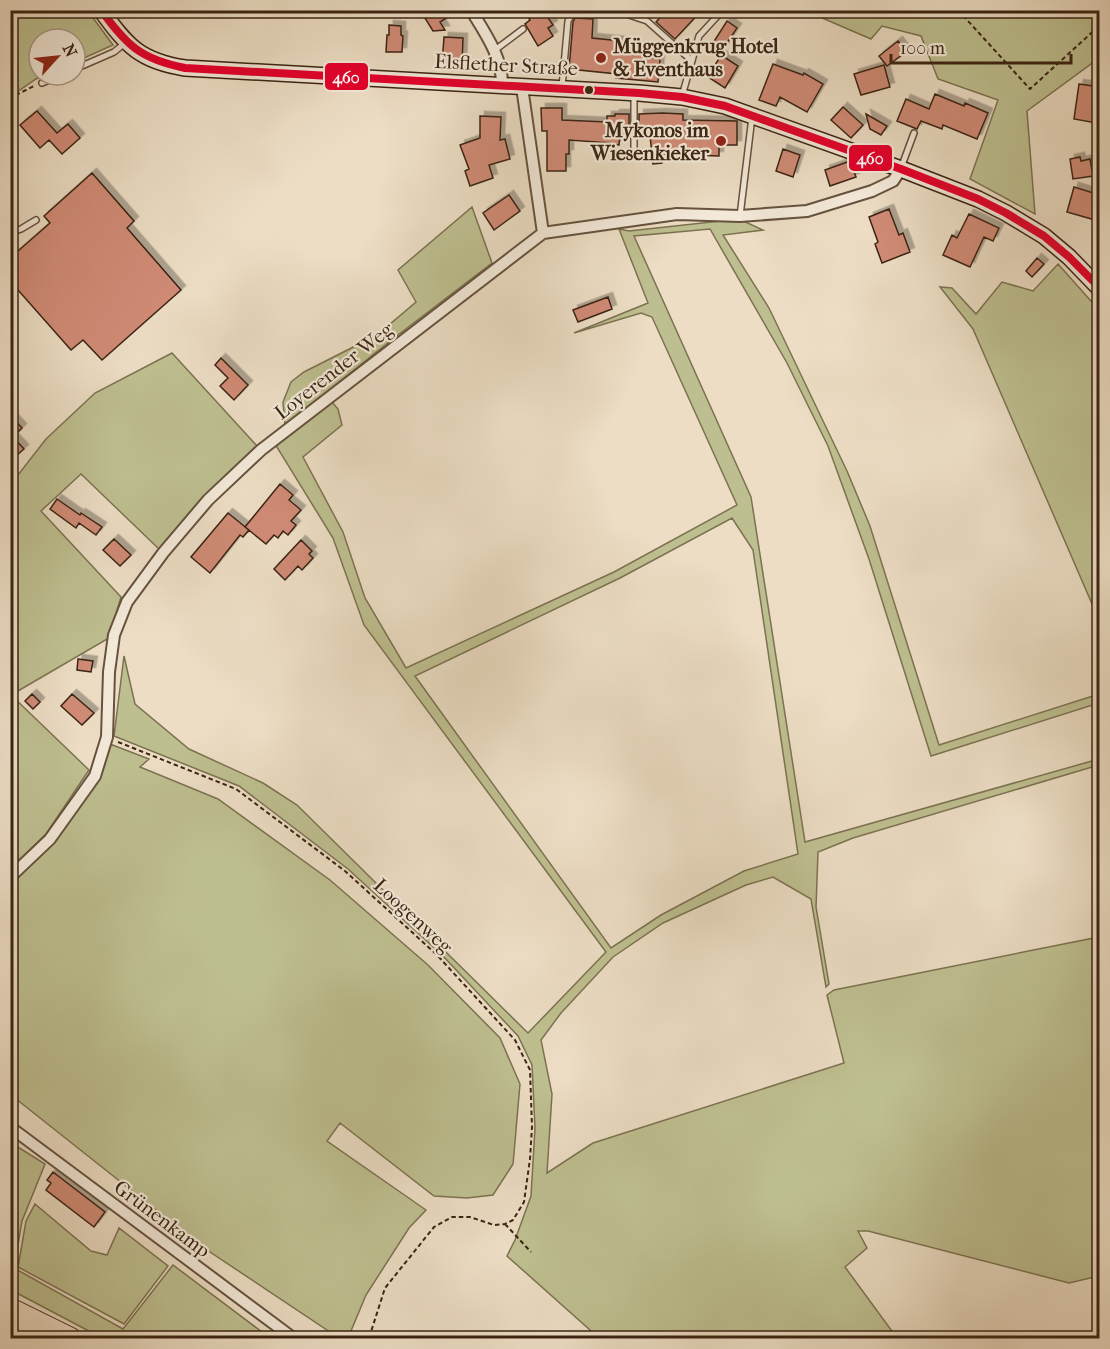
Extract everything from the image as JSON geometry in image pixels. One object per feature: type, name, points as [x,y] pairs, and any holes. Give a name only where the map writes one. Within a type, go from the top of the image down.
[{"type":"highway","points":[[10,1308],[71,1338]]},
{"type":"highway","points":[[10,1330],[27,1338]]},
{"type":"main road","name":"Elsflether Straße","points":[[101,10],[126,42],[149,59],[185,68],[634,93],[703,100],[752,115],[978,199],[1006,213],[1044,237],[1069,257],[1100,289]]},
{"type":"street","points":[[485,10],[474,15],[495,50],[502,86]]},
{"type":"street","points":[[522,87],[543,233]]},
{"type":"street","name":"Loyerender Weg","points":[[10,877],[50,839],[95,776],[107,737],[109,672],[114,635],[127,602],[163,553],[208,500],[261,450],[543,233],[677,214],[740,216],[807,211],[872,191],[893,181],[901,169]]},
{"type":"street","name":"Grünenkamp","points":[[10,1127],[293,1338]]},
{"type":"lane","points":[[562,89],[568,21],[576,10]]},
{"type":"lane","points":[[614,10],[646,21],[692,61]]},
{"type":"lane","points":[[682,97],[699,36],[723,10]]},
{"type":"lane","points":[[495,50],[523,29]]},
{"type":"lane","points":[[87,64],[114,52],[126,42]]},
{"type":"lane","points":[[634,93],[634,153]]},
{"type":"lane","points":[[740,216],[752,115]]},
{"type":"lane","points":[[901,169],[914,133]]},
{"type":"lane","points":[[10,233],[21,230],[36,220]]},
{"type":"path","points":[[958,10],[1030,89],[1100,25]]},
{"type":"path","points":[[10,99],[33,87]]},
{"type":"path","name":"Loogenweg","points":[[107,737],[236,789],[345,871],[437,955],[515,1040],[530,1070],[532,1127],[524,1202],[513,1220],[505,1224]]},
{"type":"path","points":[[369,1338],[385,1288],[434,1227],[452,1217],[470,1217],[494,1225],[505,1224],[531,1251]]},
{"type":"green space","points":[[11,10],[88,11],[113,45],[87,57],[87,27],[27,27],[27,85],[11,96]]},
{"type":"green space","points":[[806,11],[1099,11],[1099,58],[1027,111],[1035,214],[970,179],[998,100],[938,79],[921,36],[882,26],[871,39]]},
{"type":"green space","points":[[472,207],[492,263],[285,425],[283,402],[291,382],[304,372],[377,335],[416,302],[398,270]]},
{"type":"green space","points":[[739,219],[763,230],[723,235],[769,308],[847,471],[870,526],[939,745],[1099,694],[1099,703],[931,756],[869,559],[828,446],[787,363],[710,229],[634,236],[751,497],[805,842],[1099,759],[1099,765],[853,838],[818,852],[816,907],[829,984],[826,987],[811,899],[773,877],[746,885],[663,923],[613,957],[561,1013],[541,1040],[552,1094],[547,1173],[593,1143],[844,1063],[827,995],[834,990],[1099,937],[1099,1276],[1069,1283],[868,1231],[858,1231],[867,1248],[845,1267],[897,1338],[599,1338],[507,1256],[531,1196],[535,1128],[532,1065],[518,1036],[443,956],[348,869],[239,786],[114,736],[124,656],[135,704],[189,749],[263,783],[297,805],[528,1033],[606,952],[364,625],[333,538],[275,444],[332,402],[338,409],[342,425],[303,457],[343,532],[365,598],[406,668],[614,572],[737,505],[652,317],[641,313],[574,333],[648,303],[619,229],[629,231]],"holes":[[[732,518],[753,550],[798,854],[744,871],[661,915],[611,948],[415,676],[620,578]]]},
{"type":"green space","points":[[1058,264],[1099,310],[1099,620],[973,329],[940,287],[952,288],[976,314],[1002,282],[1033,291]]},
{"type":"green space","points":[[172,353],[257,446],[205,497],[160,550],[81,474],[41,511],[121,597],[109,638],[11,695],[11,484],[46,439],[95,393]]},
{"type":"green space","points":[[11,695],[89,770],[46,834],[11,869]]},
{"type":"green space","points":[[110,744],[149,759],[140,767],[218,799],[330,880],[428,965],[500,1038],[520,1084],[513,1164],[493,1195],[467,1198],[434,1196],[340,1123],[327,1141],[426,1210],[409,1228],[366,1295],[348,1338],[339,1338],[204,1248],[11,1095],[10,885],[53,844],[99,779]]},
{"type":"green space","points":[[10,1142],[45,1164],[22,1221],[14,1268],[123,1329],[173,1265],[270,1338],[102,1338],[11,1290]]},
{"type":"green space","points":[[35,1204],[91,1251],[107,1255],[119,1228],[168,1266],[124,1324],[18,1267],[26,1221]]},
{"type":"building","points":[[420,10],[443,10],[448,17],[440,22],[445,30],[433,31]]},
{"type":"building","points":[[524,10],[543,10],[553,25],[548,28],[553,36],[538,46],[525,24],[530,20]]},
{"type":"building","points":[[667,10],[702,10],[675,39],[656,22]]},
{"type":"building","points":[[575,18],[593,19],[592,38],[621,41],[620,47],[654,50],[653,58],[660,59],[658,82],[616,78],[617,74],[569,69]]},
{"type":"building","points":[[727,21],[737,28],[723,49],[713,43]]},
{"type":"building","points":[[389,25],[401,26],[402,52],[386,52]]},
{"type":"building","points":[[444,37],[463,38],[462,65],[442,64]]},
{"type":"building","points":[[898,41],[906,52],[887,66],[879,56]]},
{"type":"building","points":[[721,55],[738,66],[725,88],[708,77]]},
{"type":"building","points":[[773,64],[803,75],[804,73],[823,84],[807,112],[780,97],[776,106],[759,100]]},
{"type":"building","points":[[884,65],[890,87],[861,95],[854,74]]},
{"type":"building","points":[[1079,84],[1100,87],[1096,123],[1074,119]]},
{"type":"building","points":[[935,94],[988,113],[977,139],[943,125],[942,129],[921,121],[917,129],[897,121],[906,99],[929,109]]},
{"type":"building","points":[[843,107],[863,125],[851,138],[831,120]]},
{"type":"building","points":[[541,108],[562,108],[562,120],[607,122],[607,116],[629,114],[629,135],[620,135],[619,145],[569,140],[566,171],[547,171],[547,131],[542,131]]},
{"type":"building","points":[[37,111],[57,133],[68,124],[80,138],[62,154],[49,140],[40,148],[20,125]]},
{"type":"building","points":[[639,114],[683,114],[683,120],[737,121],[737,145],[719,145],[719,156],[661,154],[662,163],[653,164],[650,136],[639,136]]},
{"type":"building","points":[[866,114],[887,126],[881,135],[870,129]]},
{"type":"building","points":[[480,116],[501,117],[500,140],[505,139],[510,159],[489,165],[493,178],[470,186],[465,171],[469,169],[460,145],[480,138]]},
{"type":"building","points":[[783,149],[800,155],[793,177],[776,171]]},
{"type":"building","points":[[1080,157],[1081,161],[1090,159],[1093,176],[1073,179],[1070,159]]},
{"type":"building","points":[[850,161],[856,177],[830,186],[825,170]]},
{"type":"building","points":[[92,173],[134,221],[127,228],[181,290],[102,360],[83,340],[71,350],[10,281],[10,258],[50,223],[44,216]]},
{"type":"building","points":[[1074,187],[1100,195],[1100,207],[1095,220],[1067,212]]},
{"type":"building","points":[[509,195],[520,211],[494,230],[483,213]]},
{"type":"building","points":[[889,209],[899,235],[903,233],[910,252],[882,263],[875,244],[878,242],[869,217]]},
{"type":"building","points":[[969,214],[999,228],[993,241],[984,237],[970,267],[943,255],[952,235],[957,238]]},
{"type":"building","points":[[1037,258],[1044,264],[1032,277],[1026,271]]},
{"type":"building","points":[[608,297],[612,309],[578,322],[573,310]]},
{"type":"building","points":[[221,358],[248,385],[234,400],[220,386],[228,378],[215,365]]},
{"type":"building","points":[[10,415],[22,428],[13,437],[24,449],[10,461]]},
{"type":"building","points":[[280,484],[293,495],[289,500],[301,510],[291,521],[296,525],[288,535],[283,531],[278,538],[274,535],[266,544],[245,527]]},
{"type":"building","points":[[57,499],[102,527],[96,535],[79,523],[76,528],[50,509]]},
{"type":"building","points":[[228,513],[249,530],[243,537],[240,535],[210,573],[191,557]]},
{"type":"building","points":[[114,539],[131,555],[120,566],[103,550]]},
{"type":"building","points":[[301,540],[312,551],[309,554],[313,558],[302,570],[298,566],[285,580],[274,569]]},
{"type":"building","points":[[78,659],[93,661],[91,672],[77,670]]},
{"type":"building","points":[[32,694],[40,702],[33,709],[25,701]]},
{"type":"building","points":[[72,694],[94,713],[82,725],[61,706]]},
{"type":"building","points":[[53,1172],[105,1212],[94,1227],[46,1190],[51,1183],[47,1180]]},
{"type":"transit line","name":"460","points":[[101,10],[127,42],[136,49],[157,60],[185,68],[639,93],[682,97],[725,106],[978,199],[1044,236],[1100,288]]},
{"type":"place","name":"Müggenkrug Hotel & Eventhaus","points":[[601,58]]},
{"type":"place","name":"Mykonos im Wiesenkieker","points":[[721,141]]}]
